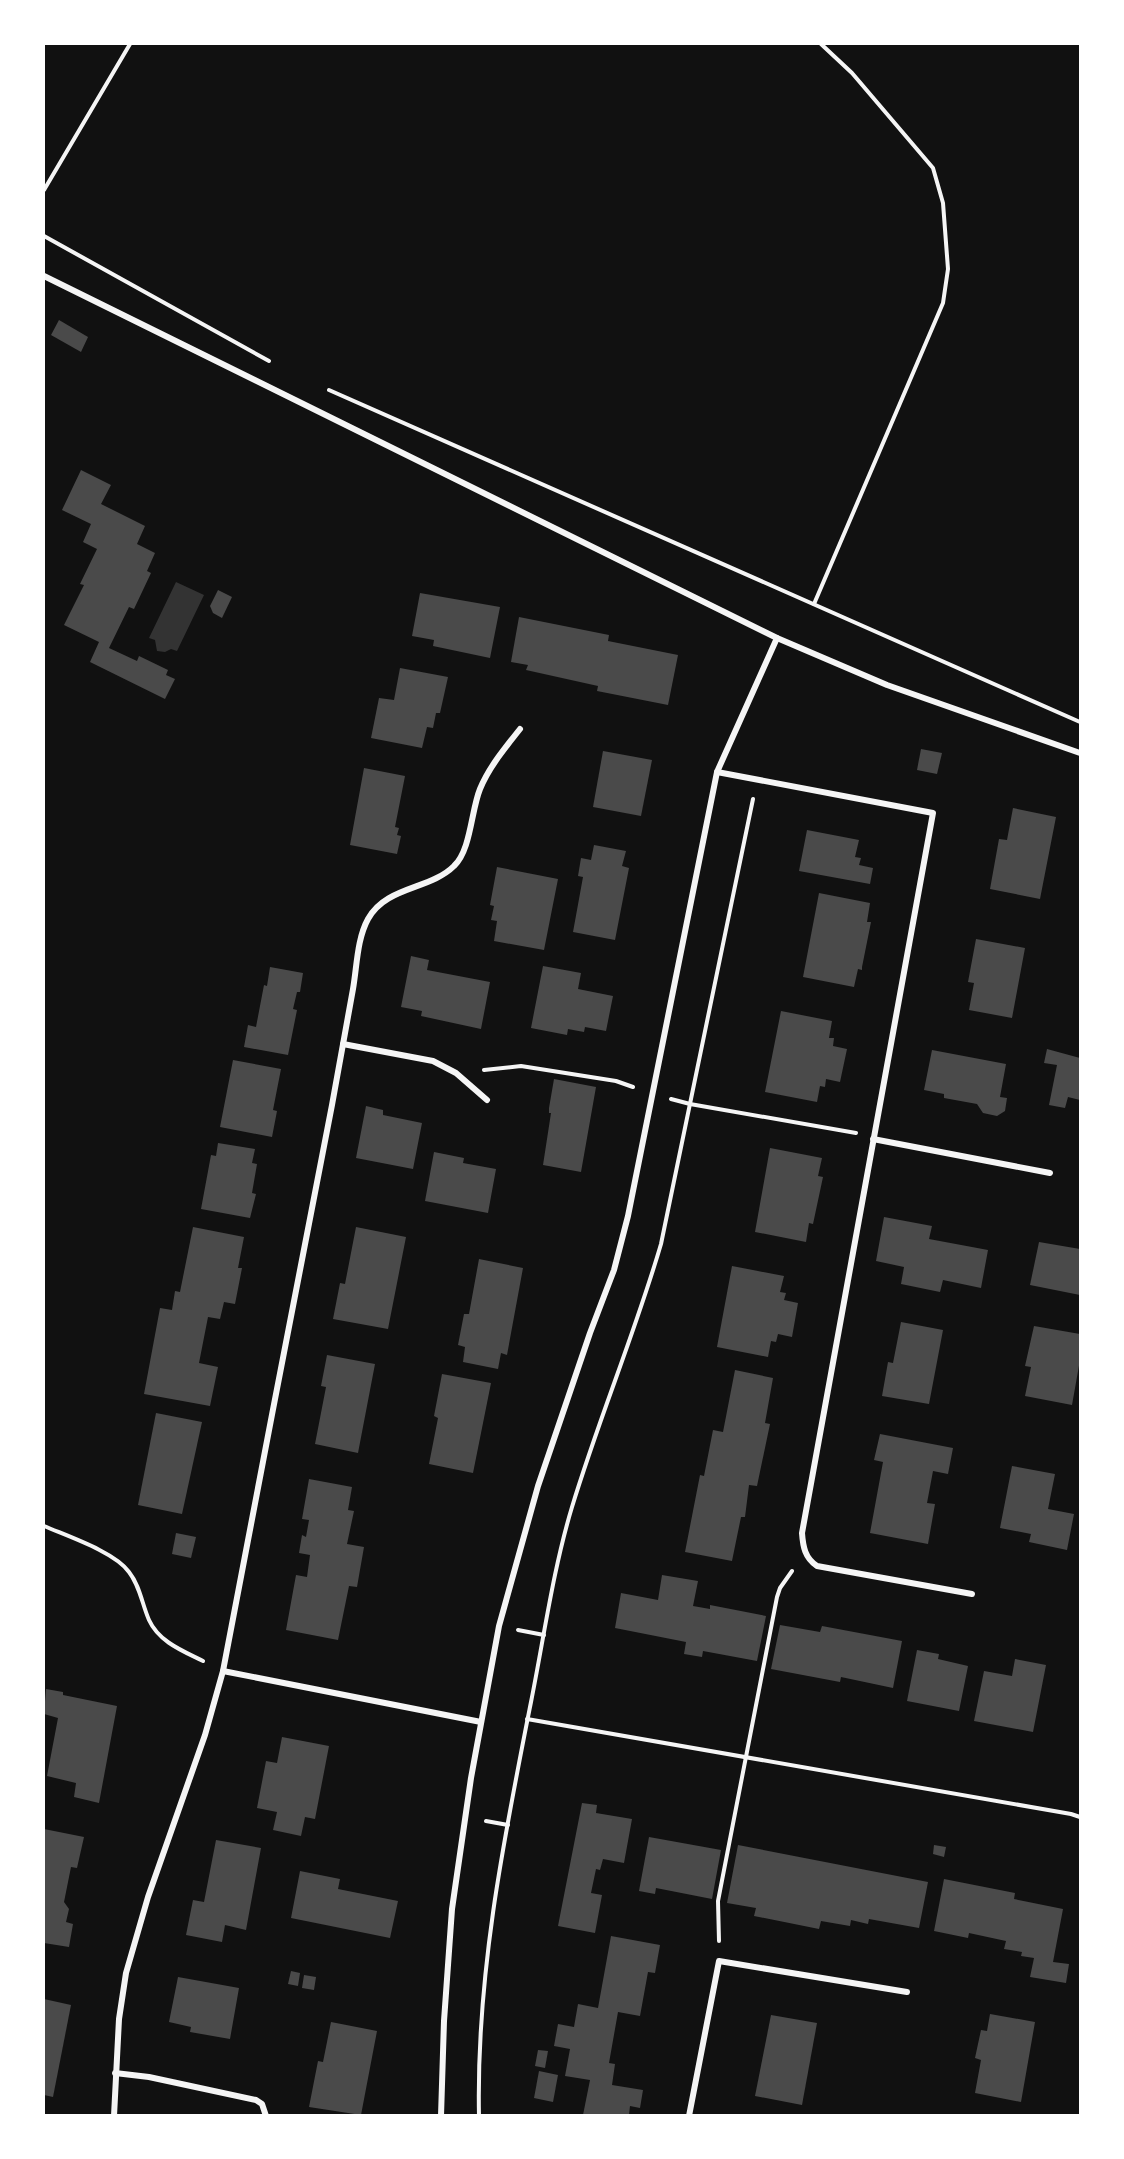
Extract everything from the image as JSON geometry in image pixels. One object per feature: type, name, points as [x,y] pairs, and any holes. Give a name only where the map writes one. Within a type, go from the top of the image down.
[{"type":"street","points":[[44,276],[777,638],[887,685],[1080,753]]},
{"type":"street","points":[[441,2115],[444,2021],[452,1910],[471,1778],[499,1626],[538,1486],[614,1270],[628,1216],[717,772],[777,638]]},
{"type":"street","points":[[114,2115],[119,2019],[126,1973],[135,1937],[205,1735],[223,1671],[344,1044],[361,938],[368,919],[379,904],[396,894],[440,877],[456,865],[464,852],[481,787],[494,764],[520,729]]},
{"type":"street","points":[[717,772],[933,813],[802,1533],[806,1554],[817,1566],[972,1594]]},
{"type":"street","points":[[344,1044],[433,1062],[456,1073],[487,1100]]},
{"type":"street","points":[[873,1139],[1050,1173]]},
{"type":"street","points":[[223,1671],[481,1722]]},
{"type":"street","points":[[689,2115],[719,1961],[908,1992]]},
{"type":"street","points":[[115,2073],[150,2077],[256,2100],[262,2104],[266,2115]]},
{"type":"path","points":[[44,190],[129,44]]},
{"type":"path","points":[[814,604],[943,303],[948,269],[943,203],[933,168],[852,73],[821,44]]},
{"type":"path","points":[[44,236],[276,365]]},
{"type":"path","points":[[328,390],[1080,722]]},
{"type":"path","points":[[479,2115],[484,1992],[490,1929],[527,1719],[559,1563],[572,1509],[593,1441],[644,1304],[658,1254],[676,1179],[742,845],[758,779]]},
{"type":"path","points":[[480,1070],[521,1066],[616,1081],[630,1086]]},
{"type":"path","points":[[690,1104],[852,1132]]},
{"type":"path","points":[[44,1526],[106,1554],[129,1571],[156,1632],[171,1645],[223,1671]]},
{"type":"path","points":[[719,1961],[718,1901],[777,1597],[786,1578],[806,1554]]},
{"type":"path","points":[[527,1719],[1080,1817]]},
{"type":"shaded area","points":[[176,582],[204,595],[177,651],[171,649],[165,652],[157,651],[155,640],[149,638]]},
{"type":"building","points":[[59,320],[88,337],[81,352],[51,335]]},
{"type":"building","points":[[81,470],[111,485],[101,504],[145,526],[137,544],[155,553],[147,571],[151,573],[134,609],[129,607],[109,648],[137,661],[139,656],[168,670],[166,675],[175,679],[165,699],[90,662],[99,642],[64,625],[84,585],[80,584],[97,549],[83,542],[91,524],[62,510]]},
{"type":"building","points":[[218,590],[232,597],[222,618],[213,613],[210,606]]},
{"type":"building","points":[[420,593],[500,607],[490,658],[433,646],[434,640],[412,636]]},
{"type":"building","points":[[519,617],[609,635],[608,641],[678,655],[668,705],[597,691],[598,686],[526,670],[528,665],[511,662]]},
{"type":"building","points":[[400,668],[448,677],[440,713],[436,713],[433,728],[427,727],[422,748],[371,738],[379,698],[394,700]]},
{"type":"building","points":[[921,749],[942,753],[937,774],[917,770]]},
{"type":"building","points":[[603,751],[652,760],[641,816],[593,807]]},
{"type":"building","points":[[364,768],[405,776],[395,827],[399,828],[397,835],[401,836],[397,854],[350,845]]},
{"type":"building","points":[[1013,808],[1056,817],[1040,899],[990,889],[999,839],[1007,840]]},
{"type":"building","points":[[807,830],[859,840],[855,857],[861,858],[859,865],[873,868],[870,884],[799,871]]},
{"type":"building","points":[[594,845],[626,851],[622,866],[629,868],[615,940],[573,932],[583,877],[578,876],[581,858],[591,860]]},
{"type":"building","points":[[497,867],[558,879],[544,950],[494,941],[497,921],[491,920],[494,906],[490,905]]},
{"type":"building","points":[[819,893],[870,903],[867,922],[871,922],[862,970],[858,969],[854,987],[803,977]]},
{"type":"building","points":[[976,939],[1025,948],[1012,1018],[969,1010],[974,983],[968,982]]},
{"type":"building","points":[[411,956],[429,960],[427,970],[490,982],[481,1029],[421,1016],[422,1011],[401,1007]]},
{"type":"building","points":[[543,966],[581,973],[578,989],[613,996],[606,1031],[585,1027],[584,1032],[568,1029],[567,1035],[531,1028]]},
{"type":"building","points":[[270,967],[303,973],[300,992],[297,992],[293,1009],[297,1010],[288,1055],[244,1047],[248,1025],[256,1027]]},
{"type":"building","points":[[781,1011],[832,1021],[829,1038],[834,1038],[833,1046],[847,1049],[840,1082],[826,1079],[825,1087],[820,1086],[817,1102],[765,1092]]},
{"type":"building","points":[[1047,1049],[1080,1058],[1080,1100],[1068,1097],[1065,1108],[1049,1105],[1057,1065],[1044,1063]]},
{"type":"building","points":[[932,1050],[1006,1064],[1000,1097],[1007,1098],[1005,1111],[997,1116],[983,1113],[977,1104],[944,1098],[944,1094],[924,1090]]},
{"type":"building","points":[[233,1060],[281,1069],[273,1110],[277,1111],[272,1137],[220,1127]]},
{"type":"building","points":[[554,1079],[596,1087],[581,1172],[543,1165]]},
{"type":"building","points":[[366,1106],[383,1110],[383,1115],[422,1123],[413,1169],[356,1158]]},
{"type":"building","points":[[218,1143],[255,1149],[252,1163],[257,1164],[252,1193],[256,1194],[250,1218],[201,1209],[211,1155],[216,1156]]},
{"type":"building","points":[[770,1148],[822,1158],[818,1176],[823,1177],[813,1224],[809,1223],[806,1242],[755,1232]]},
{"type":"building","points":[[434,1152],[464,1158],[463,1163],[496,1169],[488,1213],[425,1201]]},
{"type":"building","points":[[884,1217],[932,1226],[929,1239],[988,1250],[981,1288],[943,1280],[940,1292],[901,1284],[904,1267],[876,1261]]},
{"type":"building","points":[[193,1227],[244,1237],[238,1268],[242,1268],[235,1304],[224,1302],[220,1319],[208,1317],[199,1363],[218,1367],[210,1406],[144,1394],[160,1308],[172,1310],[175,1291],[180,1292]]},
{"type":"building","points":[[356,1227],[406,1237],[388,1329],[333,1319],[340,1283],[345,1284]]},
{"type":"building","points":[[1039,1242],[1080,1249],[1080,1295],[1030,1285]]},
{"type":"building","points":[[479,1259],[523,1268],[507,1355],[501,1353],[498,1369],[463,1362],[465,1347],[458,1345],[464,1314],[469,1314]]},
{"type":"building","points":[[732,1266],[784,1276],[780,1292],[786,1293],[784,1300],[798,1303],[792,1337],[778,1334],[776,1342],[771,1341],[768,1357],[717,1347]]},
{"type":"building","points":[[901,1322],[943,1330],[929,1404],[882,1396],[888,1362],[893,1363]]},
{"type":"building","points":[[1034,1326],[1080,1334],[1080,1360],[1072,1405],[1025,1396],[1031,1367],[1025,1366]]},
{"type":"building","points":[[327,1355],[375,1364],[358,1453],[315,1444],[326,1387],[321,1386]]},
{"type":"building","points":[[735,1370],[773,1378],[765,1423],[770,1424],[757,1486],[749,1485],[745,1517],[741,1517],[732,1561],[685,1552],[700,1475],[704,1476],[713,1430],[723,1432]]},
{"type":"building","points":[[442,1374],[491,1383],[473,1473],[429,1464],[438,1418],[434,1416]]},
{"type":"building","points":[[156,1413],[202,1422],[182,1514],[138,1505]]},
{"type":"building","points":[[880,1434],[953,1448],[948,1474],[933,1471],[927,1503],[935,1504],[928,1544],[870,1533],[883,1462],[874,1460]]},
{"type":"building","points":[[1012,1466],[1055,1474],[1048,1509],[1074,1514],[1067,1550],[1029,1542],[1031,1534],[1000,1528]]},
{"type":"building","points":[[309,1479],[352,1487],[348,1510],[354,1511],[347,1544],[364,1547],[357,1587],[349,1586],[338,1640],[286,1630],[296,1575],[307,1577],[310,1555],[299,1553],[302,1535],[306,1537],[309,1520],[302,1519]]},
{"type":"building","points":[[176,1533],[196,1537],[191,1558],[172,1554]]},
{"type":"building","points":[[662,1575],[698,1581],[693,1606],[710,1609],[710,1605],[766,1616],[757,1661],[703,1651],[702,1657],[684,1654],[686,1642],[615,1628],[621,1593],[658,1600]]},
{"type":"building","points":[[780,1625],[820,1632],[822,1626],[902,1641],[893,1688],[841,1677],[840,1682],[771,1669]]},
{"type":"building","points":[[917,1650],[939,1654],[938,1659],[968,1666],[959,1711],[907,1701]]},
{"type":"building","points":[[1015,1659],[1046,1665],[1033,1732],[974,1721],[984,1671],[1012,1676]]},
{"type":"building","points":[[46,1689],[63,1692],[63,1695],[117,1706],[99,1803],[74,1797],[76,1783],[47,1776],[58,1718],[44,1714]]},
{"type":"building","points":[[282,1737],[329,1746],[315,1819],[305,1817],[301,1836],[273,1830],[277,1812],[257,1808],[266,1761],[277,1763]]},
{"type":"building","points":[[582,1803],[597,1805],[596,1813],[632,1819],[624,1863],[603,1859],[600,1870],[596,1869],[591,1893],[602,1895],[595,1933],[558,1926]]},
{"type":"building","points":[[44,1829],[84,1837],[77,1868],[71,1867],[64,1902],[69,1909],[66,1922],[73,1924],[69,1947],[44,1943]]},
{"type":"building","points":[[649,1837],[721,1850],[712,1899],[656,1888],[655,1894],[639,1891]]},
{"type":"building","points":[[216,1840],[261,1848],[246,1930],[225,1925],[222,1942],[186,1935],[193,1900],[204,1902]]},
{"type":"building","points":[[738,1845],[928,1882],[919,1928],[869,1919],[868,1924],[851,1920],[850,1926],[821,1921],[819,1929],[754,1916],[756,1908],[727,1903]]},
{"type":"building","points":[[934,1845],[946,1847],[944,1857],[933,1854]]},
{"type":"building","points":[[300,1871],[340,1879],[338,1889],[398,1901],[390,1938],[291,1918]]},
{"type":"building","points":[[944,1879],[1015,1893],[1014,1899],[1063,1909],[1053,1962],[1069,1964],[1066,1983],[1030,1977],[1034,1958],[1021,1956],[1022,1952],[1004,1949],[1006,1941],[969,1933],[968,1938],[934,1931]]},
{"type":"building","points":[[611,1936],[660,1945],[655,1973],[648,1972],[640,2016],[618,2012],[609,2063],[615,2064],[612,2085],[643,2090],[640,2108],[630,2106],[629,2115],[583,2115],[590,2080],[565,2076],[570,2049],[554,2046],[558,2024],[574,2027],[578,2004],[598,2008]]},
{"type":"building","points":[[291,1971],[300,1973],[298,1986],[288,1984]]},
{"type":"building","points":[[304,1975],[316,1977],[314,1990],[302,1988]]},
{"type":"building","points":[[178,1977],[239,1988],[230,2039],[190,2032],[191,2027],[169,2022]]},
{"type":"building","points":[[44,1999],[71,2005],[53,2097],[44,2095]]},
{"type":"building","points":[[990,2014],[1035,2022],[1021,2102],[975,2093],[981,2060],[975,2058],[981,2030],[987,2031]]},
{"type":"building","points":[[771,2015],[817,2023],[802,2105],[755,2096]]},
{"type":"building","points":[[331,2022],[377,2031],[361,2115],[309,2107],[318,2061],[323,2062]]},
{"type":"building","points":[[538,2050],[548,2051],[545,2068],[535,2066]]},
{"type":"building","points":[[539,2071],[558,2075],[553,2102],[534,2098]]}]
